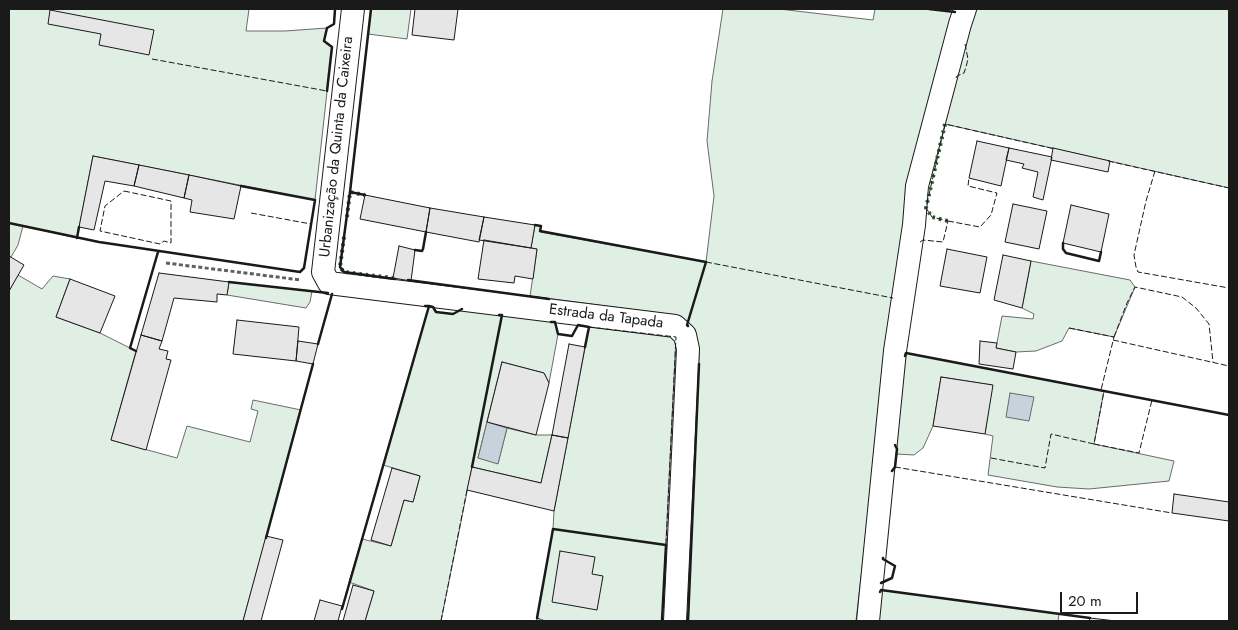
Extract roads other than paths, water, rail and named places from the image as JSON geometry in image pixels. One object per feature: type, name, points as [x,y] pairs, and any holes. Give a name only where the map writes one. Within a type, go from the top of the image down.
[{"type":"street","name":"Urbanização da Quinta da Caixeira","points":[[329,283],[323,272],[353,9]]},
{"type":"street","points":[[868,621],[895,351],[914,224],[917,186],[965,9]]},
{"type":"street","name":"Estrada da Tapada","points":[[329,283],[675,326],[685,335],[688,349],[675,621]]}]
